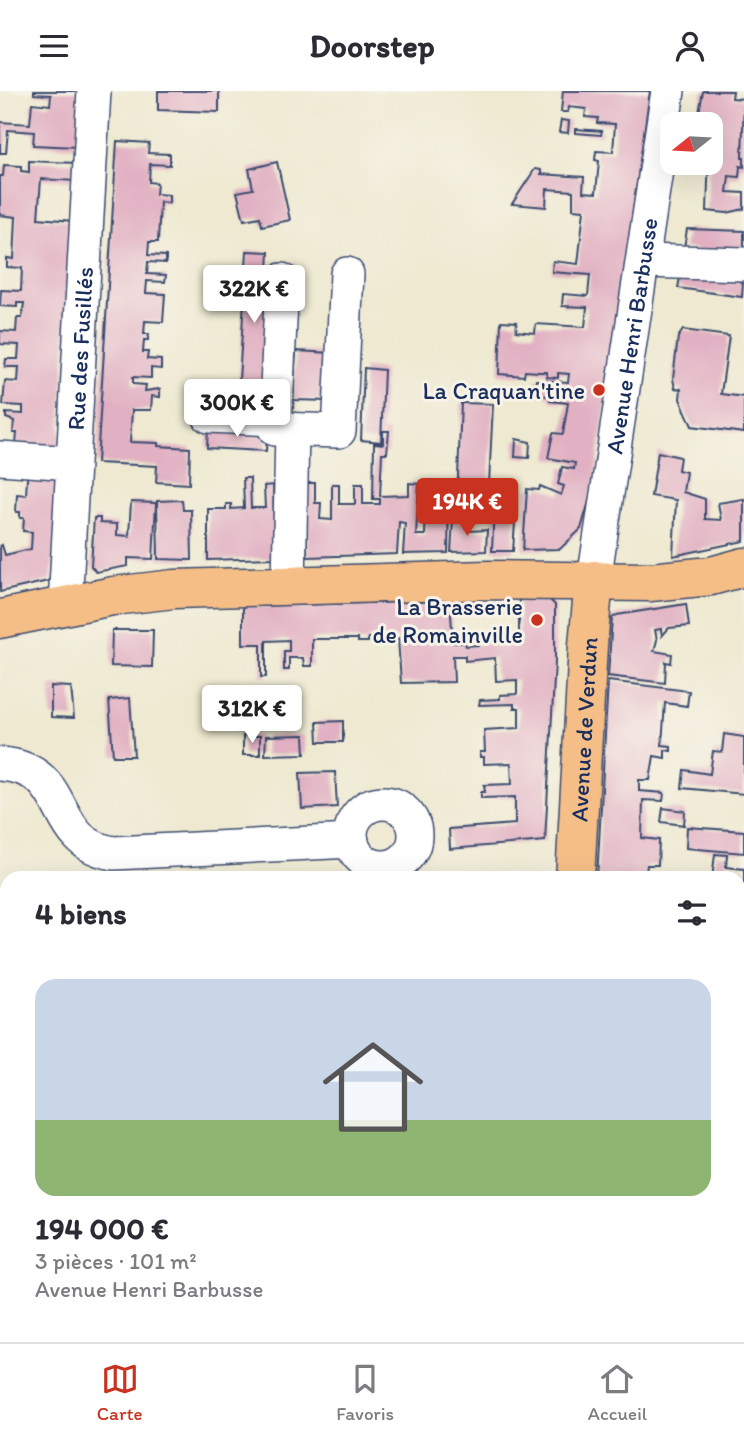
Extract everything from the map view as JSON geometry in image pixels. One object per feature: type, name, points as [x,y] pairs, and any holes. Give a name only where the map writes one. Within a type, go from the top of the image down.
[{"type":"main road","points":[[0,619],[153,590],[594,580],[650,582],[711,576],[744,567]]},
{"type":"main road","name":"Avenue de Verdun","points":[[575,871],[594,580]]},
{"type":"street","name":"Rue des Fusillés","points":[[65,605],[94,91]]},
{"type":"street","name":"Avenue Henri Barbusse","points":[[594,580],[668,91]]},
{"type":"street","points":[[643,261],[744,264]]},
{"type":"street","points":[[209,416],[339,431],[346,274]]},
{"type":"street","points":[[282,280],[283,424],[289,585]]},
{"type":"street","points":[[0,458],[72,463]]},
{"type":"street","points":[[0,764],[21,767],[38,775],[46,782],[74,831],[87,845],[103,851],[114,853],[352,841]]},
{"type":"building","points":[[34,91],[81,91],[78,147],[33,145],[34,132],[8,130],[6,153],[0,153],[0,122],[30,124],[32,103],[50,105],[51,95],[34,94]]},
{"type":"building","points":[[158,91],[219,91],[219,112],[158,110]]},
{"type":"building","points":[[563,91],[650,91],[595,480],[581,529],[560,549],[523,550],[527,489],[539,490],[540,486],[561,495],[564,486],[558,484],[562,467],[574,469],[575,463],[548,458],[553,433],[563,434],[568,403],[550,401],[550,396],[535,395],[536,380],[568,382],[569,374],[558,373],[558,378],[547,377],[547,372],[525,371],[524,376],[499,374],[501,321],[517,322],[516,331],[535,333],[536,324],[585,327],[587,307],[562,306],[563,294],[588,296],[590,275],[552,272],[553,261],[578,264],[584,210],[573,209],[573,191],[547,189],[546,207],[512,204],[535,169],[541,170],[541,174],[584,177],[583,192],[596,193],[599,161],[595,160],[596,151],[613,152],[615,124],[597,123],[598,118],[585,117],[586,109],[569,107],[568,112],[561,112]]},
{"type":"building","points":[[703,91],[733,91],[732,98],[744,99],[744,167],[740,166],[739,177],[729,176],[727,192],[744,193],[744,209],[727,213],[707,211],[708,175],[723,175],[723,112],[699,112]]},
{"type":"building","points":[[561,120],[569,121],[568,133],[559,132]]},
{"type":"building","points":[[576,129],[602,131],[601,135],[576,133]]},
{"type":"building","points":[[117,141],[149,143],[148,153],[170,154],[170,165],[150,164],[149,182],[157,183],[156,194],[169,195],[169,203],[160,202],[158,242],[149,242],[148,255],[166,256],[166,263],[148,262],[147,274],[166,275],[165,282],[147,281],[146,293],[165,294],[163,322],[145,321],[144,334],[149,334],[148,340],[144,340],[143,352],[148,352],[147,359],[161,360],[161,369],[151,368],[151,378],[133,377],[133,384],[146,385],[145,391],[160,389],[160,397],[152,396],[151,410],[132,410],[130,442],[190,448],[189,484],[156,482],[157,466],[97,463]]},
{"type":"building","points":[[29,161],[77,163],[76,181],[41,179],[38,218],[73,221],[59,457],[15,454],[17,433],[13,433],[14,421],[6,418],[6,413],[23,414],[23,406],[3,405],[5,381],[18,382],[19,367],[5,367],[6,359],[18,359],[19,345],[0,344],[0,331],[16,332],[17,318],[22,318],[24,303],[17,303],[17,307],[0,306],[1,290],[21,291],[22,268],[7,267],[7,258],[14,259],[16,217],[0,215],[0,176],[3,176],[4,165],[21,166],[21,171],[29,172]]},
{"type":"building","points":[[277,162],[290,220],[262,226],[260,217],[244,220],[237,192],[253,189],[249,169]]},
{"type":"building","points":[[687,229],[744,231],[744,257],[684,248]]},
{"type":"building","points":[[247,251],[269,252],[261,398],[238,397]]},
{"type":"building","points":[[682,267],[719,270],[743,283],[742,297],[678,288]]},
{"type":"building","points":[[683,330],[729,336],[721,394],[744,397],[744,433],[692,426],[680,399],[681,389],[675,388],[673,379],[678,337]]},
{"type":"building","points":[[296,351],[332,353],[330,401],[293,400]]},
{"type":"building","points":[[364,368],[384,370],[381,442],[361,440]]},
{"type":"building","points":[[461,403],[493,404],[488,503],[457,501]]},
{"type":"building","points":[[208,427],[267,430],[266,451],[207,448]]},
{"type":"building","points":[[383,431],[389,431],[387,453],[382,453],[380,496],[409,495],[409,483],[419,484],[416,535],[425,535],[426,502],[420,502],[421,495],[449,495],[448,553],[403,554],[405,523],[399,522],[397,554],[307,557],[307,483],[315,483],[315,503],[321,503],[320,519],[332,520],[332,484],[339,484],[339,504],[355,504],[355,484],[363,484],[363,504],[380,504],[380,499],[373,499],[374,443],[383,444]]},
{"type":"building","points":[[516,439],[530,442],[529,458],[515,457]]},
{"type":"building","points":[[658,452],[680,457],[678,470],[686,472],[683,492],[705,499],[705,519],[721,520],[718,503],[744,499],[744,541],[673,556],[676,500],[651,496]]},
{"type":"building","points":[[28,464],[59,466],[52,575],[48,581],[0,592],[0,546],[2,545],[5,555],[31,549],[32,532],[23,531],[24,518],[20,518],[20,512],[16,512],[17,494],[26,495]]},
{"type":"building","points":[[243,478],[250,478],[251,508],[265,508],[264,486],[273,485],[275,558],[208,560],[208,509],[226,509],[226,504],[231,504],[231,509],[244,508]]},
{"type":"building","points":[[495,481],[510,482],[509,493],[517,494],[513,551],[492,551]]},
{"type":"building","points":[[182,500],[183,510],[191,510],[192,560],[158,559],[157,501]]},
{"type":"building","points":[[131,502],[156,503],[153,559],[128,558],[128,566],[96,572],[91,566],[94,518],[100,518],[100,523],[117,524],[117,535],[129,536]]},
{"type":"building","points":[[453,520],[469,520],[469,531],[487,530],[486,551],[451,552]]},
{"type":"building","points":[[549,599],[555,605],[555,661],[545,841],[450,849],[449,829],[515,824],[515,797],[481,798],[481,792],[485,792],[484,785],[512,784],[511,763],[484,764],[484,757],[480,757],[480,752],[485,752],[484,730],[519,728],[519,708],[514,708],[514,704],[479,705],[480,700],[500,699],[500,695],[517,694],[517,680],[496,681],[495,658],[465,661],[465,656],[453,656],[454,682],[401,683],[398,638],[368,638],[368,642],[358,642],[358,639],[312,639],[312,666],[304,666],[303,658],[289,658],[289,670],[284,670],[284,651],[289,651],[289,640],[266,641],[266,677],[261,677],[261,644],[243,644],[243,606],[450,601],[453,643],[465,643],[466,646],[499,641],[499,637],[519,636],[519,600]]},
{"type":"building","points":[[686,604],[689,626],[669,628],[662,636],[661,629],[655,630],[657,640],[654,651],[672,654],[671,663],[666,662],[665,683],[608,676],[612,618]]},
{"type":"building","points":[[112,630],[153,630],[152,667],[111,666]]},
{"type":"building","points":[[608,681],[689,691],[687,706],[665,703],[662,745],[671,746],[671,751],[665,750],[665,758],[654,756],[650,780],[639,780],[639,791],[664,793],[663,801],[643,800],[642,838],[659,840],[658,865],[647,865],[646,871],[597,871]]},
{"type":"building","points":[[51,686],[71,687],[74,718],[51,717]]},
{"type":"building","points":[[130,698],[134,756],[113,756],[109,700]]},
{"type":"building","points":[[343,721],[343,742],[318,742],[317,722]]},
{"type":"building","points":[[724,734],[744,737],[744,794],[682,788],[684,770],[710,774],[713,751],[722,752]]},
{"type":"building","points":[[304,735],[305,754],[265,755],[266,736]]},
{"type":"building","points":[[243,736],[260,736],[260,755],[243,755]]},
{"type":"building","points":[[335,772],[337,807],[302,809],[300,773]]},
{"type":"building","points":[[663,808],[685,811],[684,825],[661,822]]},
{"type":"building","points":[[687,827],[744,831],[744,853],[686,848]]},
{"type":"building","points":[[715,854],[727,855],[726,867],[744,869],[744,871],[713,871]]},
{"type":"place","name":"La Craquan'tine","points":[[599,390]]},
{"type":"place","name":"La Brasserie de Romainville","points":[[537,620]]}]
